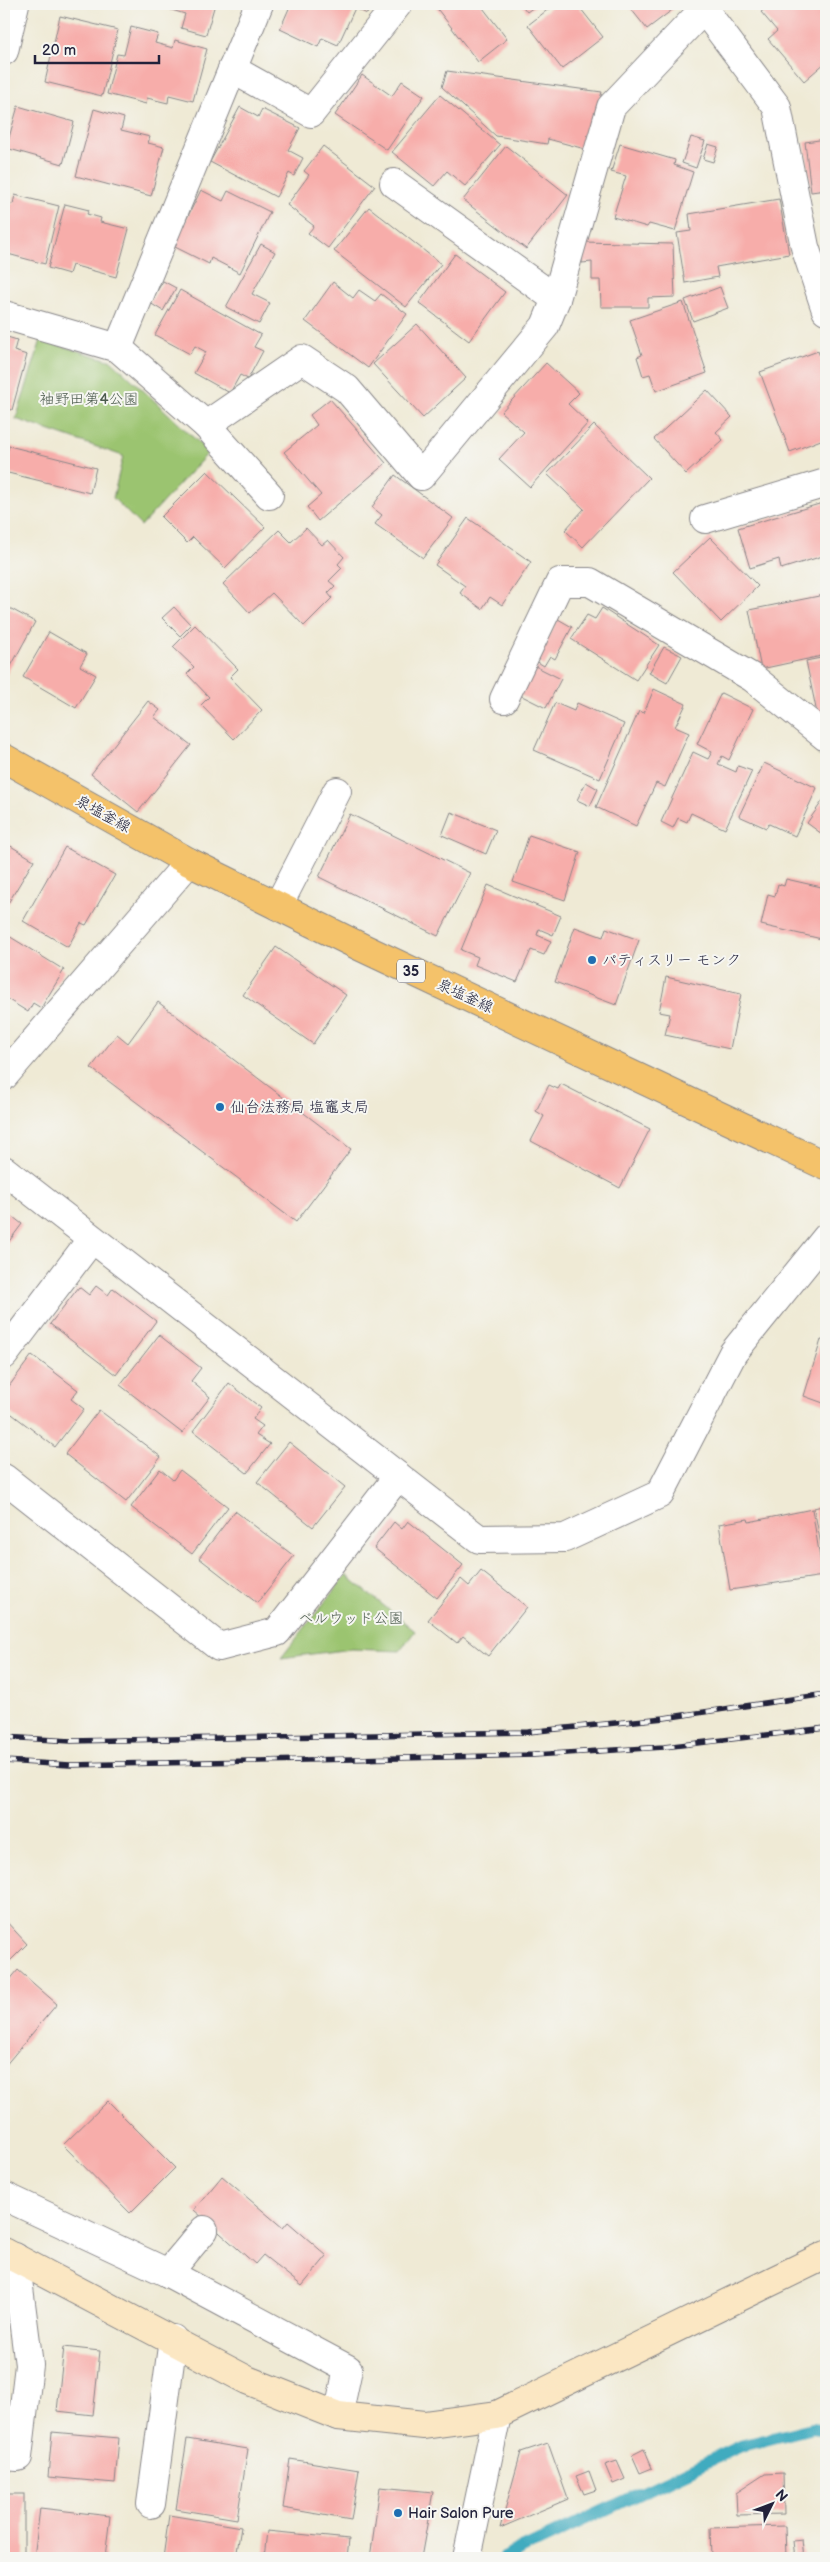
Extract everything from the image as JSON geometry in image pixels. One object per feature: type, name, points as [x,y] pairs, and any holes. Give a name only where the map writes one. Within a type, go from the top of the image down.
[{"type":"main road","name":"泉塩釜線","points":[[4,758],[190,862],[278,906],[826,1166]]},
{"type":"street","points":[[4,51],[15,4]]},
{"type":"street","points":[[118,348],[259,4]]},
{"type":"street","points":[[232,69],[311,114],[398,4]]},
{"type":"street","points":[[206,425],[302,359],[347,388],[421,476],[545,326],[556,299],[611,107],[701,7],[777,107],[805,247],[826,310]]},
{"type":"street","points":[[394,183],[556,299]]},
{"type":"street","points":[[4,316],[118,348],[206,425],[269,495]]},
{"type":"street","points":[[705,520],[826,483]]},
{"type":"street","points":[[504,699],[560,582],[590,582],[753,678],[826,736]]},
{"type":"street","points":[[278,906],[337,791]]},
{"type":"street","points":[[4,1076],[190,862]]},
{"type":"street","points":[[4,1170],[91,1240],[479,1539],[565,1538],[660,1494],[733,1353],[826,1238]]},
{"type":"street","points":[[4,1355],[91,1240]]},
{"type":"street","points":[[4,1478],[220,1647],[277,1632],[398,1476]]},
{"type":"street","points":[[4,2196],[168,2272],[348,2369],[338,2416]]},
{"type":"street","points":[[168,2272],[204,2230]]},
{"type":"street","points":[[10,2254],[247,2380],[338,2416],[424,2425],[497,2415],[826,2255]]},
{"type":"street","points":[[4,2456],[18,2457],[29,2365],[10,2254]]},
{"type":"street","points":[[151,2504],[173,2339]]},
{"type":"street","points":[[467,2558],[497,2415]]},
{"type":"green space","name":"袖野田第4公園","points":[[41,340],[112,361],[209,452],[141,526],[113,498],[123,456],[16,419]]},
{"type":"green space","name":"ベルウッド公園","points":[[346,1575],[415,1631],[400,1651],[351,1649],[281,1658]]},
{"type":"building","points":[[152,4],[215,4],[206,35],[181,28],[185,14]]},
{"type":"building","points":[[291,4],[372,4],[367,14],[355,8],[338,45],[322,38],[318,47],[280,29]]},
{"type":"building","points":[[438,4],[480,4],[507,39],[478,62],[435,6]]},
{"type":"building","points":[[521,4],[538,4],[527,12]]},
{"type":"building","points":[[555,4],[577,4],[603,37],[562,69],[528,25]]},
{"type":"building","points":[[627,4],[680,4],[647,29]]},
{"type":"building","points":[[771,4],[826,4],[826,62],[804,81],[768,39],[777,31],[761,12]]},
{"type":"building","points":[[60,16],[118,30],[102,96],[45,82]]},
{"type":"building","points":[[131,27],[158,34],[155,43],[173,48],[175,40],[207,49],[193,101],[169,95],[168,103],[147,98],[146,104],[107,94],[117,54],[124,55]]},
{"type":"building","points":[[447,71],[602,92],[585,149],[548,139],[547,144],[496,136],[442,87]]},
{"type":"building","points":[[362,75],[392,96],[402,81],[424,96],[387,150],[335,115]]},
{"type":"building","points":[[440,95],[500,145],[465,186],[447,171],[434,186],[392,152]]},
{"type":"building","points":[[18,106],[74,122],[63,164],[6,148]]},
{"type":"building","points":[[240,107],[258,117],[262,109],[300,128],[288,150],[303,158],[294,176],[289,173],[276,197],[210,162]]},
{"type":"building","points":[[94,109],[124,118],[121,130],[150,137],[148,143],[164,147],[151,196],[76,176]]},
{"type":"building","points":[[691,137],[705,141],[696,168],[682,163]]},
{"type":"building","points":[[826,139],[826,190],[811,192],[805,142]]},
{"type":"building","points":[[620,144],[675,160],[674,165],[693,172],[675,231],[649,224],[647,227],[613,217],[626,176],[611,172]]},
{"type":"building","points":[[708,144],[718,147],[713,162],[703,159]]},
{"type":"building","points":[[323,146],[375,186],[328,248],[308,233],[314,226],[287,205],[309,175],[304,171]]},
{"type":"building","points":[[506,146],[568,195],[526,249],[463,200]]},
{"type":"building","points":[[201,190],[223,201],[228,191],[270,212],[240,273],[211,258],[209,264],[173,246]]},
{"type":"building","points":[[15,195],[59,206],[45,264],[4,253],[4,202],[13,204]]},
{"type":"building","points":[[779,199],[789,254],[716,267],[718,277],[685,283],[677,233],[691,231],[689,214]]},
{"type":"building","points":[[65,204],[89,210],[87,214],[101,218],[100,222],[129,229],[116,277],[72,265],[69,274],[48,268]]},
{"type":"building","points":[[369,207],[441,264],[406,307],[334,251]]},
{"type":"building","points":[[582,242],[673,244],[675,297],[648,298],[648,307],[601,307],[600,280],[592,280],[592,262],[582,263]]},
{"type":"building","points":[[261,244],[275,252],[252,294],[270,303],[259,324],[226,307]]},
{"type":"building","points":[[455,254],[505,292],[469,341],[419,303]]},
{"type":"building","points":[[163,281],[176,288],[163,311],[150,303]]},
{"type":"building","points":[[333,282],[353,298],[359,290],[375,301],[381,294],[407,314],[368,368],[305,321]]},
{"type":"building","points":[[720,287],[728,308],[693,321],[685,300]]},
{"type":"building","points":[[180,290],[261,335],[254,347],[263,351],[248,379],[240,375],[230,393],[194,373],[206,352],[195,346],[190,354],[155,335]]},
{"type":"building","points":[[683,302],[707,373],[656,391],[650,374],[643,376],[637,357],[642,355],[630,320]]},
{"type":"building","points":[[417,324],[466,378],[423,418],[373,364]]},
{"type":"building","points":[[4,336],[17,340],[14,351],[27,355],[12,410],[4,407]]},
{"type":"building","points":[[818,351],[826,374],[826,438],[790,452],[760,372]]},
{"type":"building","points":[[546,363],[579,393],[568,404],[588,423],[530,487],[499,459],[524,432],[501,412]]},
{"type":"building","points":[[707,390],[732,417],[716,432],[723,440],[686,474],[654,439]]},
{"type":"building","points":[[330,399],[386,463],[318,521],[307,507],[321,495],[284,452],[317,425],[310,415]]},
{"type":"building","points":[[594,425],[649,478],[583,547],[565,530],[584,509],[547,474]]},
{"type":"building","points":[[9,446],[96,468],[90,493],[4,472],[4,462]]},
{"type":"building","points":[[207,471],[265,527],[225,568],[193,537],[187,543],[161,517]]},
{"type":"building","points":[[395,475],[453,518],[423,558],[375,524],[382,515],[372,507]]},
{"type":"building","points":[[826,502],[826,555],[781,569],[779,559],[750,568],[738,528]]},
{"type":"building","points":[[468,518],[531,562],[502,605],[490,597],[482,609],[460,593],[465,586],[435,565]]},
{"type":"building","points":[[306,528],[322,545],[328,540],[344,557],[338,564],[342,568],[329,581],[335,586],[328,593],[332,598],[304,626],[272,593],[250,613],[223,584],[279,530],[291,542]]},
{"type":"building","points":[[710,537],[758,586],[721,622],[673,572]]},
{"type":"building","points":[[824,595],[826,655],[761,669],[749,610]]},
{"type":"building","points":[[4,605],[35,622],[4,679]]},
{"type":"building","points":[[174,607],[191,625],[180,636],[162,618]]},
{"type":"building","points":[[602,608],[659,645],[636,680],[571,639],[587,615],[595,619]]},
{"type":"building","points":[[558,619],[572,627],[555,659],[550,656],[544,666],[536,661]]},
{"type":"building","points":[[195,625],[238,669],[230,677],[262,710],[234,739],[201,705],[209,697],[187,674],[194,667],[173,647]]},
{"type":"building","points":[[49,632],[87,654],[80,666],[96,675],[76,708],[23,677]]},
{"type":"building","points":[[664,647],[682,656],[667,683],[649,673]]},
{"type":"building","points":[[826,657],[826,716],[818,718],[806,661]]},
{"type":"building","points":[[535,666],[561,679],[546,708],[520,695]]},
{"type":"building","points":[[654,689],[686,704],[675,727],[689,733],[665,787],[656,783],[636,826],[596,807],[639,711],[644,713]]},
{"type":"building","points":[[721,693],[753,709],[729,760],[722,756],[718,764],[736,772],[738,766],[752,771],[725,829],[691,813],[687,822],[678,818],[673,828],[661,822],[693,752],[708,759],[712,752],[697,744]]},
{"type":"building","points":[[148,701],[160,710],[154,717],[191,745],[138,812],[91,774]]},
{"type":"building","points":[[555,703],[574,711],[577,703],[624,724],[600,779],[534,750]]},
{"type":"building","points":[[764,763],[817,788],[795,836],[769,824],[766,828],[739,816]]},
{"type":"building","points":[[586,782],[598,789],[590,806],[577,800]]},
{"type":"building","points":[[826,796],[826,837],[807,823]]},
{"type":"building","points":[[451,812],[496,830],[486,854],[442,835]]},
{"type":"building","points":[[350,814],[470,873],[438,936],[319,877]]},
{"type":"building","points":[[529,835],[580,852],[565,900],[513,882]]},
{"type":"building","points":[[4,842],[34,860],[4,910]]},
{"type":"building","points":[[65,847],[115,875],[86,925],[81,923],[68,947],[23,921]]},
{"type":"building","points":[[786,879],[826,888],[826,940],[761,925],[768,894],[775,896],[778,884],[784,886]]},
{"type":"building","points":[[488,885],[561,916],[553,935],[539,929],[537,935],[551,941],[544,955],[531,950],[517,982],[475,965],[478,957],[461,950]]},
{"type":"building","points":[[575,927],[603,937],[606,928],[639,940],[616,1005],[555,982]]},
{"type":"building","points":[[4,933],[64,970],[41,1008],[33,1003],[28,1012],[4,997]]},
{"type":"building","points":[[276,947],[346,995],[313,1044],[243,995]]},
{"type":"building","points":[[666,977],[741,994],[730,1049],[665,1035],[670,1014],[659,1012]]},
{"type":"building","points":[[158,1002],[351,1149],[296,1222],[91,1068],[117,1034],[128,1043]]},
{"type":"building","points":[[561,1084],[650,1129],[620,1188],[531,1141],[544,1116],[536,1111],[549,1085],[558,1089]]},
{"type":"building","points":[[4,1210],[22,1224],[4,1248]]},
{"type":"building","points":[[96,1286],[108,1295],[113,1288],[156,1321],[116,1375],[50,1324],[79,1287],[89,1295]]},
{"type":"building","points":[[159,1335],[201,1368],[191,1381],[210,1397],[182,1433],[120,1385]]},
{"type":"building","points":[[821,1340],[826,1341],[826,1404],[804,1396]]},
{"type":"building","points":[[32,1355],[78,1390],[71,1399],[84,1409],[55,1447],[4,1408],[4,1393]]},
{"type":"building","points":[[229,1383],[261,1408],[253,1419],[263,1426],[256,1435],[270,1444],[247,1473],[193,1431]]},
{"type":"building","points":[[99,1410],[161,1457],[126,1502],[65,1454]]},
{"type":"building","points":[[289,1442],[345,1487],[313,1527],[257,1482]]},
{"type":"building","points":[[160,1469],[173,1480],[180,1470],[228,1507],[192,1554],[131,1507]]},
{"type":"building","points":[[826,1505],[826,1566],[825,1566],[814,1508]]},
{"type":"building","points":[[812,1509],[823,1576],[730,1590],[719,1524],[748,1519],[749,1522]]},
{"type":"building","points":[[235,1511],[294,1556],[257,1603],[199,1558]]},
{"type":"building","points":[[408,1521],[463,1565],[437,1598],[374,1548],[394,1522],[402,1529]]},
{"type":"building","points":[[481,1571],[527,1607],[488,1656],[463,1636],[457,1643],[428,1620],[461,1579],[469,1586]]},
{"type":"building","points":[[4,1919],[27,1944],[4,1967]]},
{"type":"building","points":[[18,1970],[57,2004],[4,2067],[4,1987]]},
{"type":"building","points":[[108,2101],[175,2168],[130,2213],[63,2145]]},
{"type":"building","points":[[222,2176],[283,2228],[288,2222],[327,2256],[302,2286],[263,2255],[255,2264],[194,2210]]},
{"type":"building","points":[[64,2347],[100,2351],[93,2415],[57,2411]]},
{"type":"building","points":[[52,2432],[119,2438],[115,2483],[48,2477]]},
{"type":"building","points":[[187,2439],[248,2449],[237,2519],[176,2509]]},
{"type":"building","points":[[548,2443],[568,2499],[500,2528],[521,2452]]},
{"type":"building","points":[[644,2449],[652,2468],[640,2473],[632,2455]]},
{"type":"building","points":[[290,2459],[359,2470],[351,2520],[283,2508]]},
{"type":"building","points":[[617,2461],[625,2479],[613,2484],[605,2465]]},
{"type":"building","points":[[589,2471],[596,2490],[584,2494],[576,2476]]},
{"type":"building","points":[[783,2473],[784,2514],[737,2515],[736,2493],[765,2474]]},
{"type":"building","points":[[380,2487],[433,2492],[421,2558],[370,2558]]},
{"type":"building","points":[[4,2494],[24,2494],[24,2558],[4,2558]]},
{"type":"building","points":[[40,2508],[110,2516],[105,2558],[34,2558]]},
{"type":"building","points":[[169,2515],[241,2527],[236,2558],[163,2558]]},
{"type":"building","points":[[785,2526],[786,2558],[711,2558],[710,2528]]},
{"type":"building","points":[[267,2531],[349,2539],[347,2558],[264,2558]]},
{"type":"building","points":[[802,2540],[804,2558],[795,2558],[793,2541]]},
{"type":"waterway","points":[[503,2558],[741,2446],[812,2428],[826,2430]]},
{"type":"railway","points":[[4,1737],[71,1741],[528,1732],[664,1718],[826,1694]]},
{"type":"railway","points":[[4,1761],[70,1765],[534,1755],[664,1747],[826,1728]]},
{"type":"place","name":"パティスリー モンク","points":[[592,960]]},
{"type":"place","name":"仙台法務局 塩竈支局","points":[[220,1107]]},
{"type":"place","name":"Hair Salon Pure","points":[[398,2513]]}]
